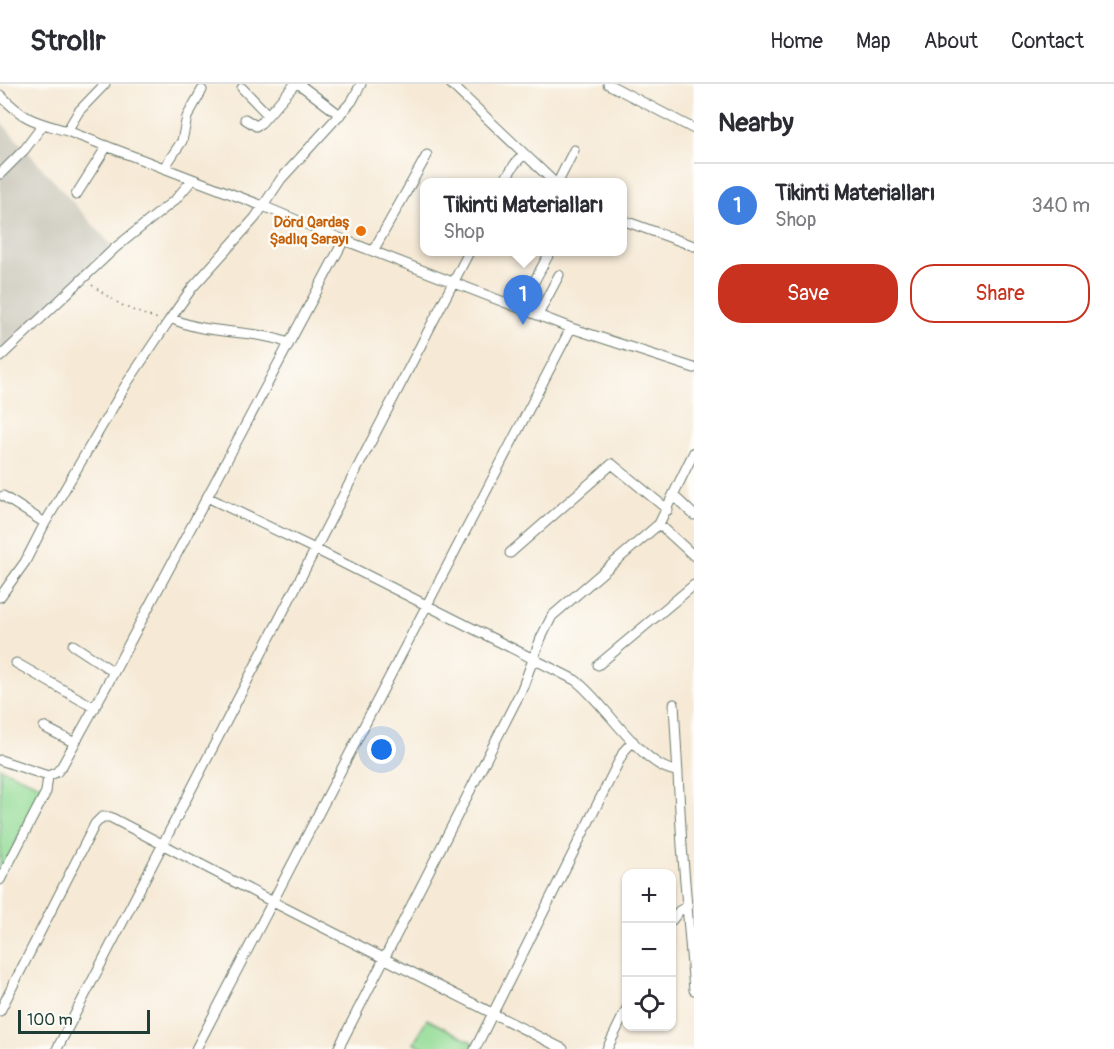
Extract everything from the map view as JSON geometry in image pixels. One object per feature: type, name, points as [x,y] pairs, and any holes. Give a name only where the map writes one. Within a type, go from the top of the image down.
[{"type":"street","points":[[67,131],[79,111],[105,84]]},
{"type":"street","points":[[244,119],[256,126],[297,84],[340,115]]},
{"type":"street","points":[[0,597],[25,562],[127,383],[169,320],[192,288],[251,222],[281,179],[357,95],[361,84]]},
{"type":"street","points":[[452,84],[523,155],[550,178]]},
{"type":"street","points":[[608,84],[694,129]]},
{"type":"street","points":[[242,88],[268,115]]},
{"type":"street","points":[[164,168],[182,141],[187,117],[202,90]]},
{"type":"street","points":[[0,95],[19,114],[43,125],[107,146],[571,328],[694,368]]},
{"type":"street","points":[[0,174],[25,149],[43,125]]},
{"type":"street","points":[[76,195],[107,146]]},
{"type":"street","points":[[559,178],[574,150]]},
{"type":"street","points":[[373,251],[427,155]]},
{"type":"street","points":[[506,178],[523,155]]},
{"type":"street","points":[[0,357],[115,248],[176,199],[192,180]]},
{"type":"street","points":[[627,222],[694,246]]},
{"type":"street","points":[[0,760],[48,776],[57,772],[62,766],[344,240]]},
{"type":"street","points":[[57,1049],[467,256]]},
{"type":"street","points":[[520,308],[548,256]]},
{"type":"street","points":[[538,315],[559,275]]},
{"type":"street","points":[[169,320],[272,338],[288,343]]},
{"type":"street","points":[[196,1049],[571,328]]},
{"type":"street","points":[[338,1049],[522,689],[541,638],[552,616],[659,524],[668,510],[694,452]]},
{"type":"street","points":[[510,553],[612,464],[668,510]]},
{"type":"street","points":[[3,496],[45,524]]},
{"type":"street","points":[[674,496],[694,515]]},
{"type":"street","points":[[207,497],[575,681],[588,690],[633,741],[664,768],[678,771]]},
{"type":"street","points":[[659,524],[694,556]]},
{"type":"street","points":[[598,665],[694,585]]},
{"type":"street","points":[[73,645],[114,672]]},
{"type":"street","points":[[16,663],[95,708]]},
{"type":"street","points":[[674,704],[682,846],[694,990]]},
{"type":"street","points":[[44,727],[75,743]]},
{"type":"street","points":[[475,1049],[624,752],[633,741]]},
{"type":"street","points":[[0,880],[46,792],[48,776]]},
{"type":"street","points":[[0,1011],[95,824],[102,817],[110,817],[563,1049]]},
{"type":"street","points":[[676,915],[688,906]]},
{"type":"street","points":[[607,1049],[622,1020]]},
{"type":"path","points":[[84,279],[131,311],[169,320]]},
{"type":"shaded area","points":[[0,121],[112,246],[0,352]]},
{"type":"green space","points":[[0,768],[45,787],[0,873]]},
{"type":"green space","points":[[427,1019],[474,1043],[471,1049],[426,1049],[414,1043]]},
{"type":"place","name":"Dörd Qardaş Şadlıq Sarayı","points":[[361,231]]},
{"type":"place","name":"Tikinti Materialları","points":[[523,325]]}]
